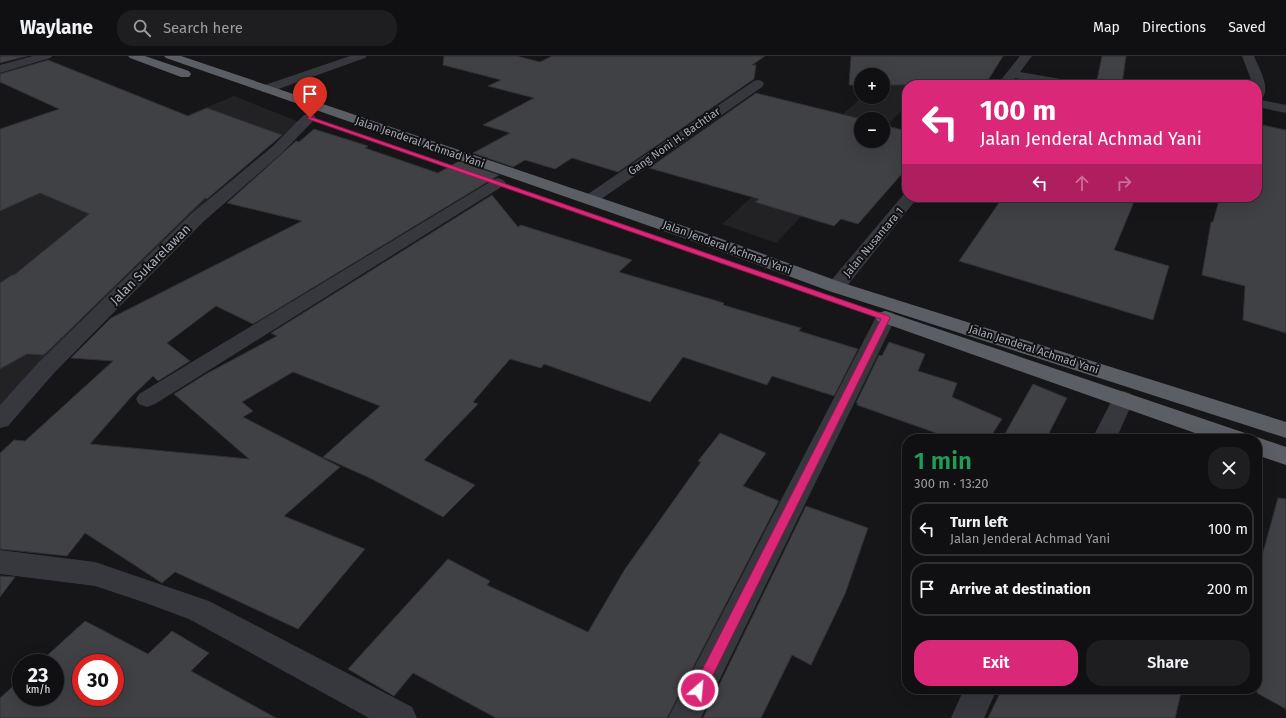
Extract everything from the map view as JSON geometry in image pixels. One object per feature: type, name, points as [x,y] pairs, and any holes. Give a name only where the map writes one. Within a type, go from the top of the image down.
[{"type":"highway","name":"Jalan Jenderal Achmad Yani","points":[[134,56],[1223,434]]},
{"type":"highway","name":"Jalan Jenderal Achmad Yani","points":[[170,56],[590,199],[836,287],[1286,430]]},
{"type":"highway","points":[[188,75],[208,68]]},
{"type":"highway","points":[[1262,448],[1286,456]]},
{"type":"street","points":[[0,69],[46,56]]},
{"type":"street","points":[[266,89],[360,56]]},
{"type":"street","points":[[1008,80],[1026,56]]},
{"type":"street","points":[[1248,56],[1257,80]]},
{"type":"street","points":[[1013,74],[1045,80]]},
{"type":"street","name":"Gang Noni H. Bachtiar","points":[[590,199],[758,84]]},
{"type":"street","points":[[1262,104],[1286,109]]},
{"type":"street","name":"Jalan Sukarelawan","points":[[1,417],[46,368],[197,218],[278,149],[310,118]]},
{"type":"street","points":[[147,399],[498,183]]},
{"type":"street","name":"Jalan Nusantara 1","points":[[836,287],[906,202]]},
{"type":"street","points":[[684,718],[886,318]]},
{"type":"street","points":[[1106,434],[1123,399]]},
{"type":"street","points":[[0,562],[95,574],[199,610],[401,718]]},
{"type":"street","points":[[967,718],[979,694]]},
{"type":"shaded area","points":[[890,80],[902,84],[902,110],[890,123],[890,112],[854,112],[854,148],[866,148],[776,243],[722,224],[854,104],[890,104]]},
{"type":"shaded area","points":[[234,96],[299,122],[211,196],[118,286],[0,405],[0,192]]},
{"type":"building","points":[[0,56],[27,56],[0,63]]},
{"type":"building","points":[[444,56],[517,56],[540,62],[552,56],[765,56],[752,65],[756,65],[754,79],[618,172],[572,158],[555,169],[525,160],[513,167],[473,153],[510,133],[483,125],[534,98],[488,86],[501,80],[443,65]]},
{"type":"building","points":[[851,56],[1003,56],[988,80],[902,80],[902,85],[890,85],[890,68],[854,68],[854,85],[849,85]]},
{"type":"building","points":[[1102,56],[1126,56],[1123,80],[1097,80]]},
{"type":"building","points":[[48,60],[188,116],[207,108],[282,135],[207,199],[205,198],[44,355],[27,354],[0,369],[0,283],[14,275],[89,214],[40,193],[0,211],[0,129],[59,109],[0,82],[0,74]]},
{"type":"building","points":[[756,93],[854,117],[854,148],[890,148],[890,127],[902,130],[902,174],[858,224],[841,219],[834,226],[755,202],[759,199],[649,168]]},
{"type":"building","points":[[1262,125],[1286,130],[1286,333],[1243,320],[1245,286],[1202,275],[1211,222],[1213,222],[1219,202],[1262,202]]},
{"type":"building","points":[[314,129],[368,146],[365,148],[438,173],[459,161],[499,175],[253,324],[216,306],[167,343],[190,361],[158,381],[153,376],[131,397],[90,444],[249,459],[174,394],[206,374],[277,336],[271,333],[492,195],[518,227],[521,225],[632,260],[619,272],[724,303],[723,305],[801,328],[799,331],[858,349],[834,396],[772,376],[767,385],[683,357],[650,402],[544,364],[541,368],[510,359],[473,402],[478,404],[424,460],[475,485],[443,517],[372,479],[323,457],[380,406],[293,372],[242,402],[253,411],[243,417],[340,467],[284,516],[365,549],[298,629],[175,572],[162,583],[85,533],[67,556],[0,549],[0,453],[14,440],[25,441],[113,361],[71,358],[111,318],[302,221],[227,203],[296,141],[299,142]]},
{"type":"building","points":[[1000,202],[1134,202],[1114,250],[1169,266],[1153,320],[959,261]]},
{"type":"building","points":[[889,342],[925,354],[918,371],[957,383],[952,397],[1002,419],[992,434],[939,434],[857,405],[858,403],[856,403],[879,355],[882,356]]},
{"type":"building","points":[[1033,384],[1067,398],[1049,434],[1005,434]]},
{"type":"building","points":[[720,433],[766,453],[743,486],[779,501],[667,718],[496,718],[413,673],[394,696],[348,669],[448,559],[490,581],[487,585],[588,632],[625,569],[701,462],[698,461]]},
{"type":"building","points":[[1278,498],[1286,499],[1286,709],[1259,694],[1262,694],[1262,556]]},
{"type":"building","points":[[806,506],[868,528],[845,594],[811,665],[792,655],[761,718],[703,718]]},
{"type":"building","points":[[0,576],[15,577],[0,597]]},
{"type":"building","points":[[85,621],[148,654],[172,631],[209,653],[191,671],[276,718],[0,718],[0,698],[12,687],[12,706],[64,706],[64,654],[49,654]]},
{"type":"building","points":[[1000,694],[1181,694],[1175,718],[988,718]]},
{"type":"route","points":[[310,118],[886,318],[698,690]]}]
